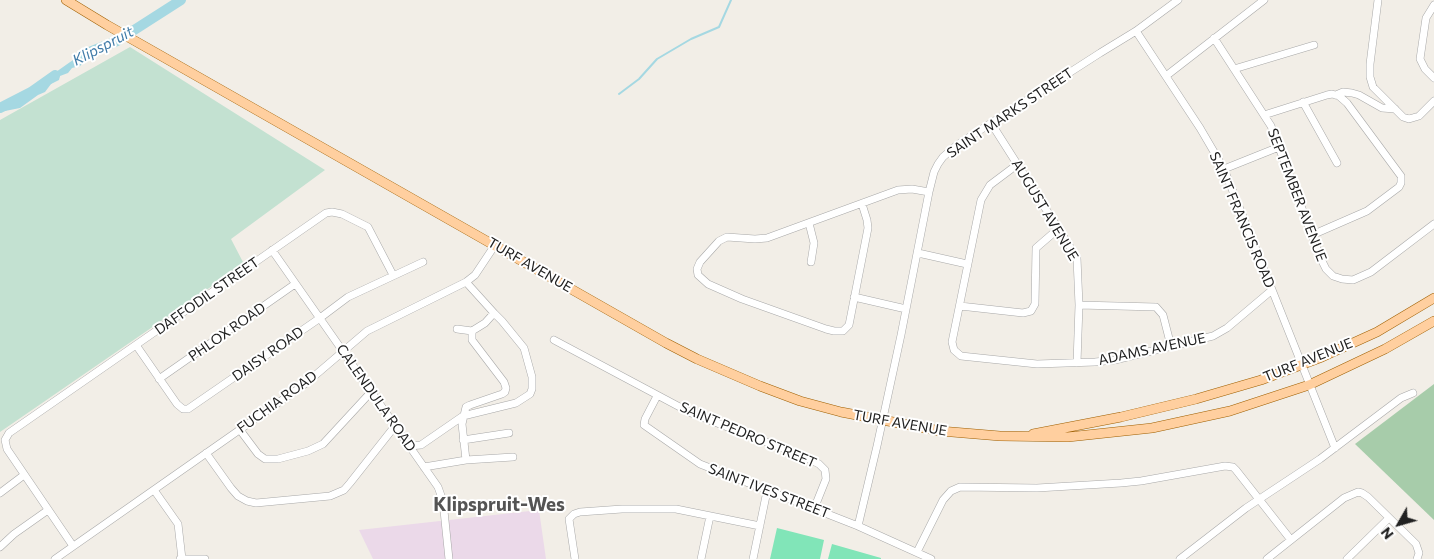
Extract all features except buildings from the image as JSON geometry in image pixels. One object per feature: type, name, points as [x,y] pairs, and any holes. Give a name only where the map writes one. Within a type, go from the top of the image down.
[{"type":"main road","name":"TURF AVENUE","points":[[66,0],[666,343],[705,363],[752,383],[800,401],[841,412],[940,431],[1000,436],[1068,437],[1152,428],[1230,411],[1309,385],[1385,349],[1434,321]]},
{"type":"main road","name":"TURF AVENUE","points":[[1028,436],[1196,399],[1261,380],[1377,332],[1434,298]]},
{"type":"street","name":"SAINT MARKS STREET","points":[[858,526],[883,421],[929,192],[934,172],[943,157],[957,145],[1136,31],[1178,0]]},
{"type":"street","points":[[1166,76],[1264,0]]},
{"type":"street","points":[[1378,0],[1370,77],[1371,83],[1377,92],[1404,117],[1413,118],[1419,116],[1434,100]]},
{"type":"street","points":[[1434,5],[1426,18],[1420,59],[1425,69],[1434,78]]},
{"type":"street","name":"SAINT FRANCIS ROAD","points":[[1136,31],[1200,128],[1224,169],[1335,448]]},
{"type":"street","name":"SEPTEMBER AVENUE","points":[[1214,38],[1264,115],[1279,147],[1326,269],[1333,276],[1342,280],[1353,280],[1379,267],[1434,224]]},
{"type":"street","points":[[1234,69],[1314,45]]},
{"type":"street","points":[[1264,115],[1327,95],[1336,95],[1343,92],[1359,95],[1382,108],[1395,109]]},
{"type":"street","points":[[1312,235],[1368,211],[1399,187],[1402,180],[1400,172],[1347,103],[1336,95]]},
{"type":"street","points":[[1303,102],[1337,163]]},
{"type":"street","name":"AUGUST AVENUE","points":[[991,123],[1077,258],[1079,305],[1077,363]]},
{"type":"street","points":[[1224,169],[1279,147]]},
{"type":"street","name":"ADAMS AVENUE","points":[[1018,164],[990,185],[984,192],[981,200],[952,342],[954,350],[961,356],[1020,363],[1104,362],[1205,338],[1220,332],[1272,290]]},
{"type":"street","points":[[862,204],[868,228],[849,325],[843,331],[834,331],[715,288],[702,280],[698,275],[698,266],[721,240],[730,236],[755,239],[767,238],[862,204],[905,189],[929,192]]},
{"type":"street","name":"DAFFODIL STREET","points":[[24,476],[5,443],[6,437],[12,431],[323,215],[329,212],[339,212],[368,227],[393,275]]},
{"type":"street","points":[[809,223],[814,244],[810,262]]},
{"type":"street","points":[[960,306],[1023,313],[1030,311],[1035,304],[1036,248],[1058,229]]},
{"type":"street","name":"FUCHIA ROAD","points":[[55,559],[305,384],[372,328],[466,282],[475,275],[495,245]]},
{"type":"street","name":"CALENDULA ROAD","points":[[272,250],[440,491],[449,559]]},
{"type":"street","points":[[918,253],[968,264]]},
{"type":"street","name":"DAISY ROAD","points":[[136,345],[179,406],[186,409],[191,408],[348,297],[423,262]]},
{"type":"street","points":[[409,446],[421,444],[464,416],[516,404],[530,394],[532,389],[532,377],[524,348],[466,282]]},
{"type":"street","name":"PHLOX ROAD","points":[[160,379],[295,284]]},
{"type":"street","points":[[854,298],[906,309]]},
{"type":"street","points":[[1079,305],[1156,307],[1163,315],[1171,346]]},
{"type":"street","points":[[457,329],[472,331],[485,323],[494,313]]},
{"type":"street","points":[[466,460],[463,440],[466,408],[469,405],[506,391],[504,382],[472,340],[472,331]]},
{"type":"street","name":"SAINT PEDRO STREET","points":[[554,340],[697,416],[803,456],[821,466],[826,479],[814,509]]},
{"type":"street","points":[[240,430],[258,454],[265,459],[278,459],[308,451],[323,444],[371,392]]},
{"type":"street","points":[[1180,559],[1260,499],[1335,448],[1401,398],[1413,393]]},
{"type":"street","name":"SAINT IVES STREET","points":[[657,396],[644,421],[646,427],[704,466],[858,526],[931,559]]},
{"type":"street","points":[[206,453],[231,488],[238,496],[247,501],[256,503],[330,496],[344,490],[395,426]]},
{"type":"street","points":[[463,440],[509,433]]},
{"type":"street","points":[[424,467],[466,460],[512,457]]},
{"type":"street","points":[[917,552],[946,495],[955,489],[963,487],[1037,488],[1122,483],[1220,467],[1229,467],[1236,470],[1291,540]]},
{"type":"street","points":[[0,492],[24,476],[73,546]]},
{"type":"street","points":[[154,490],[178,524],[181,559],[205,559]]},
{"type":"street","points":[[753,559],[767,491]]},
{"type":"street","points":[[1267,559],[1344,498],[1355,493],[1365,494],[1416,544],[1418,556]]},
{"type":"street","points":[[575,559],[570,519],[573,515],[580,512],[622,509],[676,509],[760,526]]},
{"type":"street","points":[[0,546],[48,510]]},
{"type":"street","points":[[701,559],[710,516]]},
{"type":"street","points":[[1347,559],[1389,518]]},
{"type":"shaded area","points":[[539,510],[546,559],[373,559],[359,530]]},
{"type":"green space","points":[[130,47],[325,170],[231,239],[244,264],[0,432],[0,120]]},
{"type":"green space","points":[[1434,384],[1434,520],[1355,444]]},
{"type":"green space","points":[[777,528],[824,540],[820,559],[770,559]]},
{"type":"green space","points":[[832,544],[881,558],[881,559],[828,559]]},
{"type":"water","points":[[99,47],[100,54],[60,76],[59,80],[51,84],[45,92],[20,108],[0,112],[0,106],[42,86],[46,79],[73,60],[89,50]]},
{"type":"waterway","name":"Klipspruit","points":[[87,53],[117,41],[181,0]]},
{"type":"waterway","points":[[619,94],[639,79],[657,59],[691,39],[719,27],[731,0]]},
{"type":"waterway","name":"Klipspruit","points":[[0,108],[31,92],[55,75]]},
{"type":"district","name":"Klipspruit-Wes","points":[[499,505]]}]
